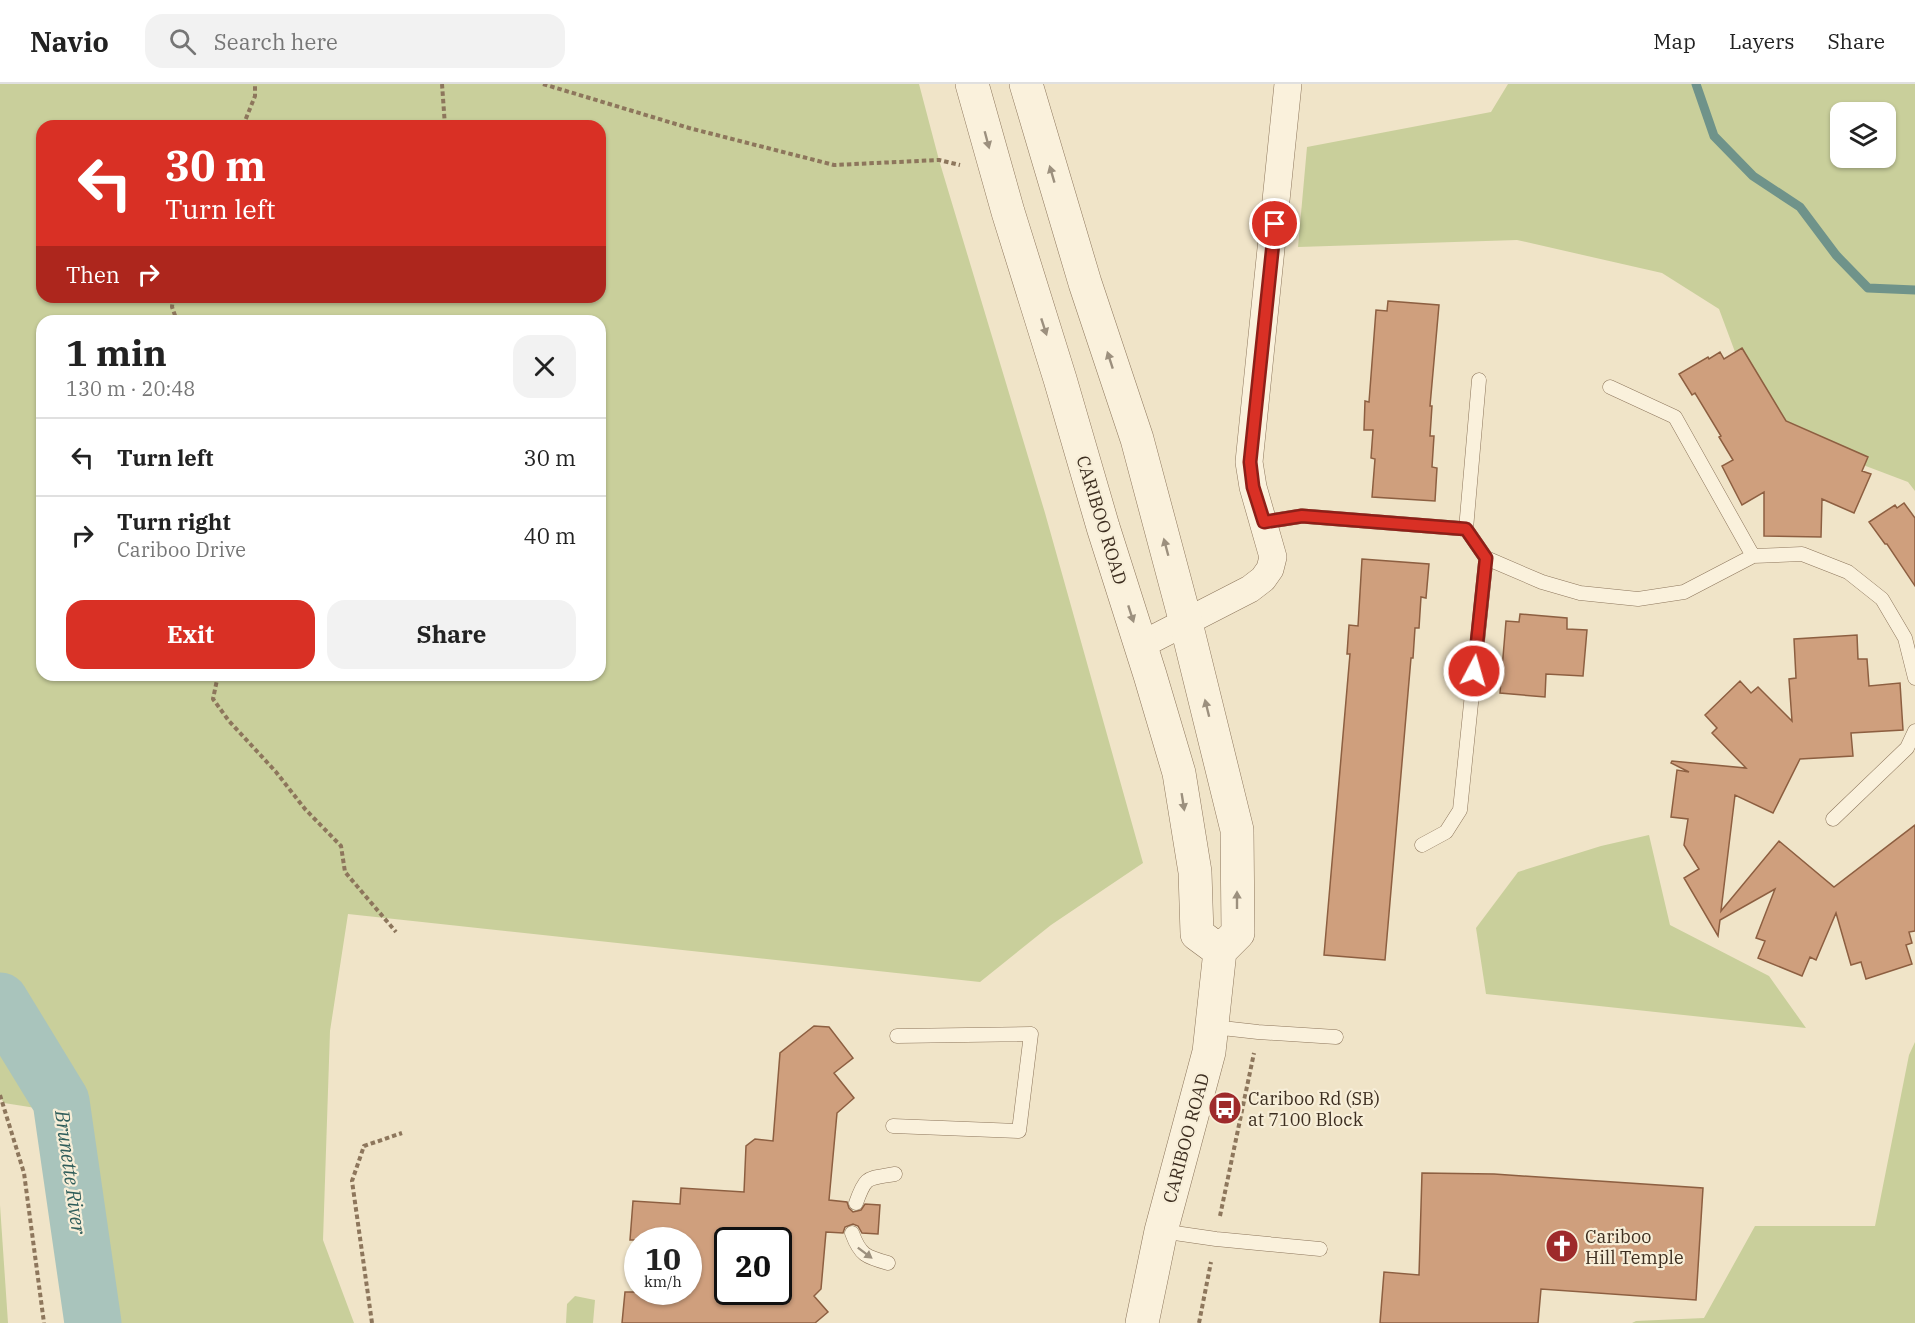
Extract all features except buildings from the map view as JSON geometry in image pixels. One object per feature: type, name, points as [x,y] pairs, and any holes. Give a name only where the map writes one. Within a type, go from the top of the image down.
[{"type":"street","name":"CARIBOO ROAD","points":[[972,84],[996,174],[1179,772],[1195,872],[1197,934],[1220,951],[1209,1052],[1161,1231],[1142,1323]]},
{"type":"street","points":[[1026,84],[1085,283],[1137,439],[1186,623],[1237,830],[1238,933],[1220,951]]},
{"type":"street","points":[[1141,645],[1250,590],[1263,579],[1270,569],[1273,556],[1253,487],[1250,462],[1288,84]]},
{"type":"lane","points":[[1479,380],[1466,529],[1486,558],[1542,582],[1580,593],[1638,599],[1684,592],[1752,556],[1802,554],[1848,572],[1882,599],[1905,638],[1915,678]]},
{"type":"lane","points":[[1610,387],[1675,417],[1752,556]]},
{"type":"lane","points":[[1264,522],[1302,516],[1466,529]]},
{"type":"lane","points":[[1422,845],[1446,832],[1460,810],[1486,558]]},
{"type":"lane","points":[[1833,819],[1906,748],[1915,730]]},
{"type":"lane","points":[[1213,1027],[1336,1037]]},
{"type":"lane","points":[[893,1126],[1019,1131],[1031,1034],[897,1036]]},
{"type":"lane","points":[[856,1203],[864,1182],[870,1178],[895,1174]]},
{"type":"lane","points":[[1161,1231],[1320,1249]]},
{"type":"lane","points":[[852,1233],[857,1247],[868,1258],[888,1263]]},
{"type":"path","points":[[245,120],[255,96],[255,84]]},
{"type":"path","points":[[442,84],[445,120]]},
{"type":"path","points":[[543,84],[689,129],[834,165],[939,160],[996,174]]},
{"type":"path","points":[[217,681],[213,699],[229,721],[276,772],[305,809],[341,846],[345,872],[396,932]]},
{"type":"path","points":[[1199,1323],[1258,1032]]},
{"type":"path","points":[[0,1095],[24,1173],[44,1323]]},
{"type":"path","points":[[372,1323],[352,1181],[363,1146],[402,1133]]},
{"type":"green space","points":[[0,84],[919,84],[939,160],[1045,513],[1143,863],[1051,925],[980,982],[348,914],[330,1031],[323,1240],[354,1323],[74,1323],[74,1114],[4,1103],[0,1097]]},
{"type":"green space","points":[[1508,84],[1915,84],[1915,491],[1908,482],[1763,427],[1719,309],[1662,273],[1517,240],[1298,247],[1307,147],[1491,112]]},
{"type":"green space","points":[[1649,835],[1670,925],[1769,976],[1806,1028],[1486,994],[1476,928],[1518,872],[1601,846]]},
{"type":"green space","points":[[1915,1042],[1915,1323],[1632,1323],[1704,1318],[1755,1226],[1875,1226],[1909,1055]]},
{"type":"green space","points":[[0,1205],[8,1323],[0,1323]]},
{"type":"green space","points":[[575,1296],[595,1300],[593,1323],[566,1323],[567,1304]]},
{"type":"waterway","points":[[1696,84],[1714,136],[1753,176],[1800,207],[1836,255],[1868,288],[1915,290]]},
{"type":"waterway","name":"Brunette River","points":[[0,1001],[61,1101],[93,1323]]},
{"type":"place","name":"Cariboo Rd (SB) at 7100 Block","points":[[1225,1108]]},
{"type":"place","name":"Cariboo Hill Temple","points":[[1562,1246]]},
{"type":"route","points":[[1275,224],[1250,462],[1253,487],[1264,522],[1302,516],[1466,529],[1486,558],[1474,671]]}]
